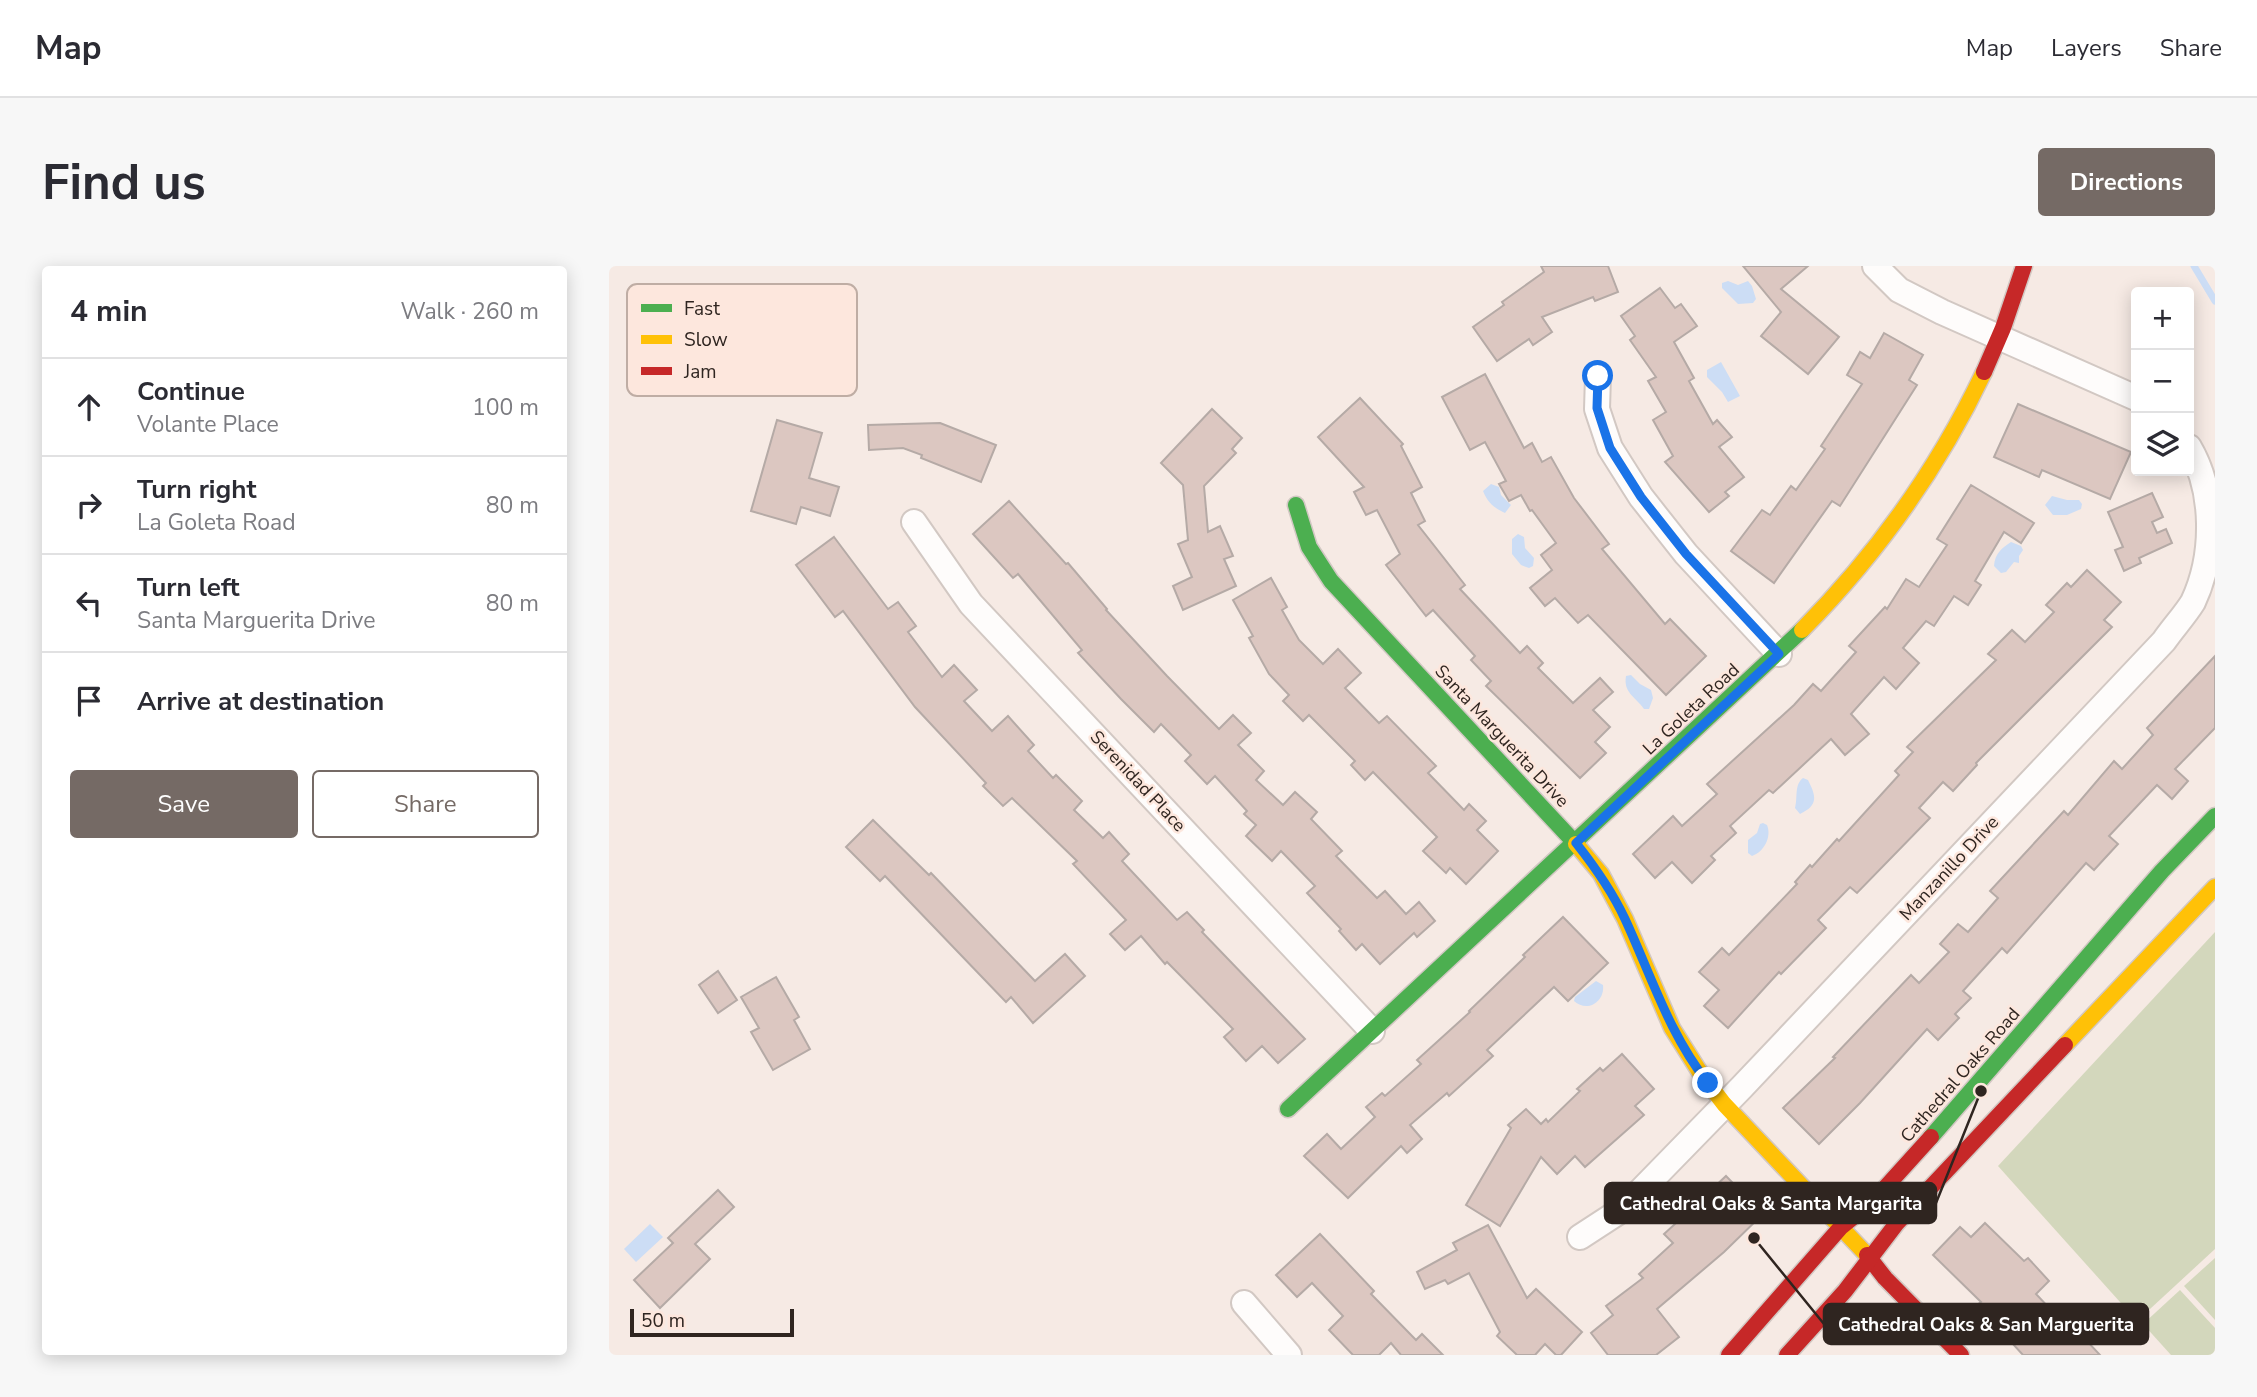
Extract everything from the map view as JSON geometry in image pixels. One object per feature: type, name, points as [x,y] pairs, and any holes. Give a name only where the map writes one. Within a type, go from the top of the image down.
[{"type":"street","points":[[1875,266],[1899,290],[1942,312],[2131,396]]},
{"type":"street","name":"La Goleta Road","points":[[1288,1109],[1779,654],[1836,597],[1917,493],[1950,439],[2000,336],[2024,266]]},
{"type":"street","points":[[1598,376],[1597,408],[1610,448],[1641,497],[1686,554],[1779,654]]},
{"type":"street","name":"Manzanillo Drive","points":[[1580,1237],[1623,1209],[2164,641],[2193,601],[2207,566],[2211,529],[2210,498],[2194,455]]},
{"type":"street","name":"Santa Marguerita Drive","points":[[1296,505],[1309,547],[1331,581],[1576,843],[1601,874],[1625,919],[1672,1028],[1724,1104],[1872,1260],[1885,1278],[1961,1355]]},
{"type":"street","name":"Serenidad Place","points":[[914,522],[971,604],[1373,1031]]},
{"type":"street","name":"Cathedral Oaks Road","points":[[1729,1355],[1841,1227],[1874,1200],[1915,1156],[2162,871],[2215,816]]},
{"type":"street","points":[[1787,1355],[1872,1260],[1897,1223],[2215,887]]},
{"type":"street","points":[[1244,1303],[1289,1355]]},
{"type":"green space","points":[[2215,932],[2215,1249],[2137,1321],[1998,1166]]},
{"type":"green space","points":[[2215,1258],[2215,1320],[2184,1286]]},
{"type":"green space","points":[[2180,1290],[2215,1328],[2215,1355],[2171,1355],[2143,1324]]},
{"type":"water","points":[[1728,281],[1738,285],[1748,281],[1756,299],[1753,303],[1738,304],[1722,288],[1722,283]]},
{"type":"water","points":[[1721,362],[1740,396],[1728,402],[1707,377],[1707,370]]},
{"type":"water","points":[[1491,484],[1499,487],[1501,495],[1511,505],[1505,513],[1492,505],[1483,491]]},
{"type":"water","points":[[2052,496],[2079,500],[2081,509],[2067,515],[2053,515],[2045,505]]},
{"type":"water","points":[[1518,534],[1524,537],[1525,548],[1534,558],[1533,566],[1529,568],[1521,565],[1512,554],[1512,539]]},
{"type":"water","points":[[2011,542],[2021,546],[2023,550],[2019,563],[2014,562],[2006,572],[2001,573],[1994,566],[1997,554]]},
{"type":"water","points":[[1631,675],[1651,690],[1653,698],[1649,709],[1644,709],[1628,691],[1626,676]]},
{"type":"water","points":[[1803,778],[1808,780],[1814,800],[1806,811],[1800,814],[1795,808],[1797,788]]},
{"type":"water","points":[[1763,823],[1767,825],[1768,839],[1760,851],[1752,856],[1748,853],[1748,840],[1757,833]]},
{"type":"water","points":[[1596,981],[1603,985],[1598,1001],[1584,1006],[1574,1001],[1575,997]]},
{"type":"water","points":[[650,1224],[663,1237],[636,1262],[624,1249]]},
{"type":"building","points":[[1541,266],[1608,266],[1618,292],[1595,301],[1593,297],[1542,317],[1552,332],[1533,345],[1529,339],[1497,361],[1473,327],[1544,272]]},
{"type":"building","points":[[1743,266],[1808,266],[1781,289],[1839,337],[1808,374],[1761,336],[1781,312]]},
{"type":"building","points":[[1660,288],[1675,308],[1681,304],[1697,326],[1674,342],[1694,378],[1689,381],[1713,424],[1717,420],[1732,437],[1719,447],[1744,477],[1725,492],[1729,496],[1709,512],[1665,462],[1673,456],[1653,420],[1666,412],[1648,381],[1656,377],[1630,340],[1635,336],[1621,316]]},
{"type":"building","points":[[1884,333],[1923,355],[1909,380],[1917,385],[1840,506],[1832,501],[1774,583],[1731,551],[1762,510],[1770,515],[1791,486],[1796,490],[1825,449],[1821,446],[1862,384],[1847,375],[1860,352],[1870,358]]},
{"type":"building","points":[[1485,374],[1524,448],[1532,443],[1542,462],[1551,457],[1574,498],[1609,544],[1602,549],[1665,624],[1670,619],[1706,656],[1666,695],[1588,615],[1578,623],[1555,598],[1545,606],[1530,588],[1552,570],[1541,555],[1556,543],[1532,510],[1530,511],[1521,495],[1509,501],[1499,484],[1506,481],[1485,442],[1470,450],[1442,397]]},
{"type":"building","points":[[1360,398],[1403,444],[1401,446],[1422,487],[1411,493],[1425,521],[1418,525],[1465,585],[1460,589],[1520,653],[1527,646],[1543,663],[1538,668],[1573,703],[1600,678],[1613,692],[1593,710],[1610,727],[1595,742],[1606,753],[1580,778],[1486,686],[1491,681],[1471,660],[1475,656],[1433,610],[1426,616],[1386,565],[1400,554],[1377,510],[1366,515],[1354,492],[1364,487],[1318,437]]},
{"type":"building","points":[[2018,404],[2131,452],[2110,499],[2042,470],[2039,477],[1994,457]]},
{"type":"building","points":[[1212,409],[1242,438],[1232,449],[1236,453],[1204,486],[1208,532],[1220,526],[1233,556],[1224,559],[1236,586],[1183,610],[1173,586],[1192,577],[1178,544],[1188,540],[1183,485],[1161,463]]},
{"type":"building","points":[[777,420],[822,433],[809,478],[839,487],[830,516],[801,507],[796,524],[751,511]]},
{"type":"building","points":[[940,423],[996,445],[981,482],[903,448],[869,450],[868,425]]},
{"type":"building","points":[[1971,485],[2034,523],[2021,543],[2004,532],[1975,581],[1981,585],[1968,605],[1954,596],[1934,626],[1926,621],[1903,648],[1919,663],[1896,689],[1884,677],[1851,714],[1869,734],[1845,755],[1831,739],[1773,793],[1769,790],[1730,826],[1736,833],[1711,856],[1715,860],[1692,883],[1672,862],[1655,878],[1633,854],[1673,816],[1682,826],[1717,794],[1707,784],[1794,705],[1813,684],[1821,691],[1856,652],[1849,646],[1885,607],[1887,609],[1906,579],[1919,587],[1947,545],[1937,539]]},
{"type":"building","points":[[2152,493],[2163,517],[2152,522],[2157,533],[2166,529],[2172,543],[2139,558],[2141,563],[2124,571],[2115,550],[2123,547],[2108,512]]},
{"type":"building","points":[[1009,501],[1066,564],[1068,563],[1106,610],[1219,729],[1233,715],[1251,733],[1238,745],[1264,771],[1256,780],[1283,805],[1295,792],[1317,812],[1311,819],[1342,851],[1336,856],[1377,898],[1385,891],[1406,914],[1419,902],[1435,921],[1417,937],[1414,933],[1380,964],[1362,944],[1356,950],[1339,931],[1341,929],[1307,893],[1315,886],[1281,851],[1272,861],[1246,836],[1256,825],[1244,814],[1247,811],[1215,776],[1207,784],[1185,761],[1191,755],[1161,724],[1154,732],[1121,699],[1078,653],[1082,650],[1018,574],[1013,578],[973,534]]},
{"type":"building","points":[[834,537],[888,609],[898,602],[916,626],[908,632],[942,677],[954,665],[977,690],[964,701],[992,731],[1008,716],[1034,745],[1028,751],[1053,778],[1056,775],[1082,801],[1074,810],[1103,838],[1109,832],[1129,854],[1122,861],[1177,920],[1187,912],[1204,930],[1202,932],[1305,1039],[1278,1063],[1262,1046],[1246,1061],[1224,1037],[1233,1029],[1167,962],[1165,964],[1141,936],[1125,950],[1110,934],[1126,920],[1073,864],[1077,861],[1012,798],[1003,806],[983,786],[986,783],[915,707],[843,611],[835,617],[796,565]]},
{"type":"building","points":[[2087,570],[2121,602],[2104,620],[2112,627],[1976,763],[1953,791],[1943,782],[1919,808],[1930,818],[1857,893],[1850,887],[1818,920],[1826,928],[1781,974],[1779,972],[1728,1028],[1704,1006],[1719,990],[1699,972],[1722,948],[1729,955],[1797,884],[1795,882],[1810,865],[1812,867],[1837,839],[1839,841],[1899,775],[1895,771],[1913,752],[1907,747],[1996,660],[1988,654],[2012,630],[2025,642],[2054,612],[2046,605],[2067,583],[2071,587]]},
{"type":"building","points":[[1271,578],[1287,607],[1282,610],[1299,640],[1323,664],[1338,649],[1361,673],[1345,688],[1379,723],[1387,716],[1436,766],[1428,773],[1464,810],[1469,804],[1486,821],[1477,830],[1498,851],[1466,884],[1450,868],[1446,873],[1423,851],[1437,837],[1373,772],[1365,780],[1351,765],[1355,761],[1309,715],[1303,721],[1283,701],[1289,695],[1269,674],[1249,638],[1253,636],[1233,600]]},
{"type":"building","points":[[2215,656],[2215,728],[2175,769],[2188,781],[2172,799],[2157,785],[2109,836],[2118,844],[2094,870],[2086,863],[2007,953],[2002,948],[1963,991],[1971,998],[1955,1014],[1959,1018],[1938,1040],[1927,1029],[1819,1144],[1783,1108],[1835,1058],[1833,1057],[1911,975],[1919,983],[1949,952],[1940,944],[1958,924],[1968,932],[1998,898],[1990,891],[2064,811],[2068,815],[2114,761],[2122,769],[2153,735],[2147,728]]},
{"type":"building","points":[[873,820],[929,875],[931,873],[1035,981],[1065,954],[1085,976],[1033,1023],[1011,997],[1006,1002],[885,876],[880,881],[846,847]]},
{"type":"building","points":[[1563,917],[1608,963],[1568,1001],[1554,987],[1487,1050],[1493,1056],[1449,1096],[1447,1093],[1410,1125],[1422,1139],[1407,1153],[1401,1146],[1348,1198],[1304,1156],[1327,1134],[1341,1149],[1375,1117],[1366,1107],[1382,1093],[1385,1096],[1421,1064],[1417,1060],[1470,1012]]},
{"type":"building","points":[[718,971],[737,1000],[718,1013],[699,985]]},
{"type":"building","points":[[776,977],[799,1017],[794,1020],[810,1049],[773,1070],[751,1032],[759,1028],[741,997]]},
{"type":"building","points":[[1622,1054],[1654,1089],[1635,1106],[1644,1115],[1585,1167],[1575,1156],[1557,1174],[1541,1157],[1500,1226],[1466,1205],[1511,1128],[1508,1125],[1526,1109],[1541,1124],[1546,1119],[1548,1122],[1580,1091],[1577,1089],[1600,1068],[1603,1071]]},
{"type":"building","points":[[1726,1176],[1763,1214],[1724,1252],[1657,1309],[1679,1337],[1656,1355],[1608,1355],[1591,1333],[1613,1315],[1606,1306],[1643,1278],[1639,1274],[1673,1243],[1664,1234],[1687,1213],[1683,1210],[1708,1185],[1712,1189]]},
{"type":"building","points":[[718,1190],[734,1207],[695,1244],[710,1259],[660,1308],[634,1280],[673,1243],[668,1238]]},
{"type":"building","points":[[1985,1223],[2024,1261],[2028,1258],[2049,1281],[2036,1294],[2068,1328],[2072,1325],[2100,1355],[2023,1355],[1977,1305],[1981,1302],[1933,1255],[1960,1227],[1971,1237]]},
{"type":"building","points":[[1488,1225],[1527,1298],[1536,1289],[1582,1332],[1561,1355],[1556,1355],[1545,1344],[1535,1355],[1517,1355],[1497,1336],[1500,1332],[1469,1273],[1448,1284],[1445,1280],[1425,1289],[1417,1272],[1457,1250],[1453,1243]]},
{"type":"building","points":[[1320,1234],[1374,1291],[1371,1294],[1416,1340],[1422,1334],[1443,1355],[1401,1355],[1391,1343],[1379,1355],[1353,1355],[1329,1330],[1343,1316],[1312,1283],[1297,1297],[1276,1275]]},
{"type":"waterway","points":[[2194,266],[2215,301]]},
{"type":"traffic: fast","points":[[1296,505],[1309,547],[1331,581],[1576,844]]},
{"type":"traffic: fast","points":[[1288,1109],[1802,630]]},
{"type":"traffic: fast","points":[[1931,1137],[2162,871],[2215,816]]},
{"type":"traffic: slow","points":[[1802,630],[1856,571],[1904,509],[1947,443],[1984,372]]},
{"type":"traffic: slow","points":[[1576,844],[1601,874],[1625,919],[1672,1028],[1701,1074],[1724,1104],[1867,1255]]},
{"type":"traffic: slow","points":[[2065,1045],[2215,887]]},
{"type":"traffic: jam","points":[[1984,372],[2003,328],[2024,266]]},
{"type":"traffic: jam","points":[[1787,1355],[1845,1291],[1897,1223],[2065,1045]]},
{"type":"traffic: jam","points":[[1729,1355],[1841,1227],[1874,1200],[1931,1137]]},
{"type":"traffic: jam","points":[[1867,1255],[1885,1278],[1961,1355]]},
{"type":"place","name":"Cathedral Oaks & Santa Margarita","points":[[1981,1091]]},
{"type":"place","name":"Cathedral Oaks & San Marguerita","points":[[1754,1238]]},
{"type":"route","points":[[1598,376],[1597,408],[1610,448],[1641,497],[1686,554],[1779,654],[1576,843],[1601,874],[1625,919],[1672,1028],[1708,1083]]}]
